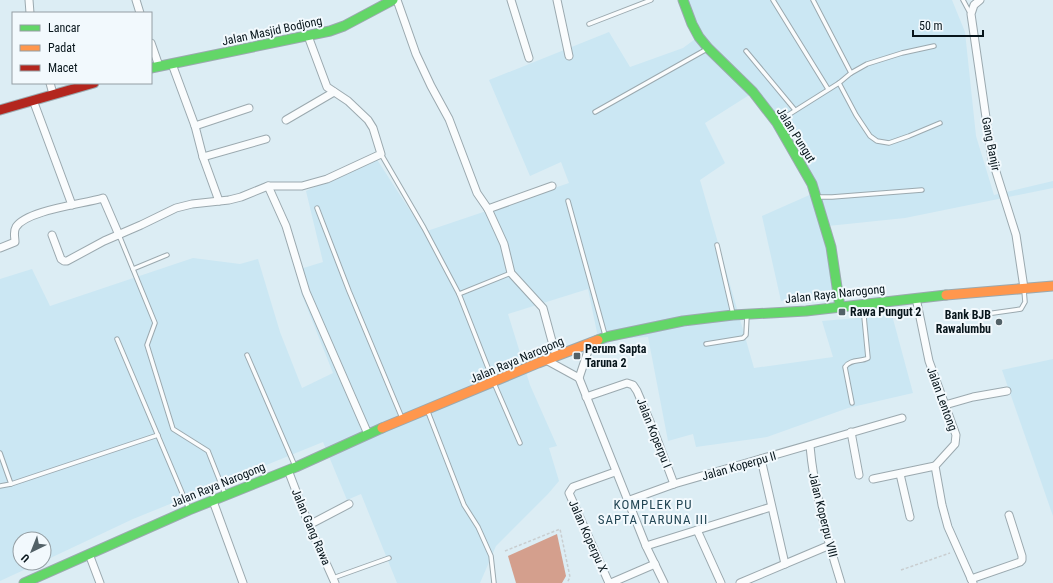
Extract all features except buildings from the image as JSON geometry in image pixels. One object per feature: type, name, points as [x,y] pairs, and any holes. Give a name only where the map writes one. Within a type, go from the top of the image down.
[{"type":"main road","name":"Jalan Masjid Bodjong","points":[[155,67],[308,36],[344,26],[393,0]]},
{"type":"main road","name":"Jalan Pungut","points":[[683,0],[692,24],[708,48],[753,92],[777,123],[812,184],[831,247],[840,307]]},
{"type":"main road","points":[[0,110],[90,84]]},
{"type":"main road","name":"Jalan Raya Narogong","points":[[24,583],[189,510],[292,468],[368,434],[494,383],[546,360],[606,337],[683,321],[733,315],[806,311],[916,298],[1053,286]]},
{"type":"street","points":[[29,0],[30,12]]},
{"type":"street","points":[[136,0],[140,12]]},
{"type":"street","points":[[397,0],[416,54],[449,119],[477,193],[488,209],[504,244],[510,273],[543,308],[556,356]]},
{"type":"street","points":[[511,0],[529,58]]},
{"type":"street","points":[[557,0],[569,56]]},
{"type":"street","points":[[971,14],[974,5],[980,0]]},
{"type":"street","name":"Gang Banjir","points":[[971,14],[992,159],[1016,235],[1024,288]]},
{"type":"street","points":[[52,235],[61,259],[66,261],[104,241],[176,208],[192,204],[241,197],[268,186],[302,186],[319,182],[381,154],[373,128],[368,120],[348,101],[327,88],[308,36]]},
{"type":"street","points":[[152,49],[155,67]]},
{"type":"street","points":[[172,64],[195,126],[203,157],[220,201]]},
{"type":"street","points":[[50,84],[53,94]]},
{"type":"street","points":[[286,120],[334,92]]},
{"type":"street","points":[[33,100],[72,205]]},
{"type":"street","points":[[195,126],[248,108]]},
{"type":"street","points":[[203,157],[266,138]]},
{"type":"street","points":[[268,186],[286,226],[306,292],[368,434]]},
{"type":"street","points":[[488,209],[552,186]]},
{"type":"street","points":[[0,248],[15,242],[14,232],[23,221],[44,212],[104,198],[119,235]]},
{"type":"street","name":"Jalan Lentong","points":[[916,298],[928,361],[956,435],[955,444],[935,466]]},
{"type":"street","points":[[591,342],[579,378],[627,501],[664,583]]},
{"type":"street","points":[[546,360],[579,378]]},
{"type":"street","name":"Jalan Koperpu I","points":[[586,397],[627,383],[633,386],[637,391],[654,430],[674,484]]},
{"type":"street","points":[[945,405],[1007,391]]},
{"type":"street","name":"Jalan Koperpu II","points":[[627,501],[674,484],[810,446],[851,432],[902,418]]},
{"type":"street","points":[[851,432],[859,475]]},
{"type":"street","name":"Jalan Koperpu VIII","points":[[810,446],[817,497],[840,583]]},
{"type":"street","points":[[760,459],[785,564]]},
{"type":"street","points":[[873,479],[935,466],[942,505],[948,527],[972,581],[1022,560],[1009,515]]},
{"type":"street","name":"Jalan Gang Rawa","points":[[292,468],[309,525],[334,581]]},
{"type":"street","name":"Jalan Koperpu X","points":[[610,583],[569,493],[573,486],[615,472]]},
{"type":"street","points":[[900,474],[910,517]]},
{"type":"street","points":[[213,500],[244,583]]},
{"type":"street","points":[[309,525],[349,504]]},
{"type":"street","points":[[646,546],[771,507]]},
{"type":"street","points":[[697,530],[720,583]]},
{"type":"street","points":[[740,583],[830,545]]},
{"type":"street","points":[[89,554],[100,583]]},
{"type":"street","points":[[610,583],[655,564]]},
{"type":"lane","points":[[590,24],[651,0]]},
{"type":"lane","points":[[774,0],[828,89]]},
{"type":"lane","points":[[813,0],[851,73]]},
{"type":"lane","points":[[963,0],[971,14]]},
{"type":"lane","points":[[777,123],[839,83],[851,73],[867,64],[902,53],[934,46]]},
{"type":"lane","points":[[595,112],[708,48]]},
{"type":"lane","points":[[746,51],[795,110]]},
{"type":"lane","points":[[839,83],[856,115],[870,136],[877,141],[889,143],[940,123]]},
{"type":"lane","points":[[381,154],[424,228],[459,294],[494,383],[520,443]]},
{"type":"lane","points":[[816,197],[922,190]]},
{"type":"lane","points":[[568,201],[606,337]]},
{"type":"lane","points":[[317,208],[349,291],[403,420]]},
{"type":"lane","points":[[119,235],[155,323],[147,345],[173,429],[208,451],[225,495]]},
{"type":"lane","points":[[717,245],[733,315]]},
{"type":"lane","points":[[133,269],[167,255]]},
{"type":"lane","points":[[459,294],[510,273]]},
{"type":"lane","points":[[972,316],[1021,309],[1025,302],[1024,288]]},
{"type":"lane","points":[[852,403],[845,367],[850,362],[866,360],[868,358],[863,304]]},
{"type":"lane","points":[[706,344],[743,338],[746,336],[747,314]]},
{"type":"lane","points":[[117,339],[189,510]]},
{"type":"lane","points":[[247,355],[292,468]]},
{"type":"lane","points":[[427,410],[464,505],[478,527],[491,556],[494,583]]},
{"type":"lane","points":[[0,486],[11,484],[158,435]]},
{"type":"lane","points":[[0,453],[11,484]]},
{"type":"lane","points":[[334,581],[389,558]]},
{"type":"path","points":[[505,551],[560,529],[570,577],[567,583]]},
{"type":"path","points":[[901,570],[957,550]]},
{"type":"shaded area","points":[[686,0],[952,0],[965,32],[976,136],[994,195],[1053,181],[1053,188],[905,218],[828,226],[841,296],[781,301],[762,216],[814,193],[794,156],[805,144],[772,116],[754,92],[705,123],[725,163],[700,180],[754,368],[833,357],[822,321],[892,315],[913,393],[848,408],[767,437],[696,447],[693,434],[668,441],[648,337],[616,339],[600,347],[588,289],[508,314],[530,385],[557,446],[549,448],[559,481],[496,546],[480,583],[397,583],[361,494],[347,500],[323,442],[133,519],[52,557],[52,531],[12,531],[12,571],[22,571],[0,581],[0,279],[32,269],[50,306],[193,258],[240,264],[258,259],[280,332],[302,388],[333,373],[302,295],[297,270],[323,262],[306,191],[376,158],[424,232],[569,183],[561,162],[530,176],[489,80],[609,32],[630,67],[683,48],[702,34]]},
{"type":"shaded area","points":[[1053,359],[1053,516],[1002,370]]},
{"type":"shaded area","points":[[557,534],[566,576],[562,583],[516,583],[508,556]]},
{"type":"traffic: fast","points":[[152,68],[330,31],[344,26],[393,0]]},
{"type":"traffic: fast","points":[[683,0],[692,24],[699,37],[708,48],[753,92],[777,123],[812,184],[831,247],[840,307]]},
{"type":"traffic: fast","points":[[598,340],[683,321],[733,315],[806,311],[946,295]]},
{"type":"traffic: fast","points":[[24,583],[189,510],[296,467],[382,428]]},
{"type":"traffic: slow","points":[[946,295],[1053,286]]},
{"type":"traffic: slow","points":[[382,428],[538,363],[598,340]]},
{"type":"traffic: jam","points":[[0,110],[91,84]]},
{"type":"place","name":"Rawa Pungut 2","points":[[842,312]]},
{"type":"place","name":"Bank BJB Rawalumbu","points":[[999,322]]},
{"type":"place","name":"Perum Sapta Taruna 2","points":[[577,356]]},
{"type":"district","name":"KOMPLEK PU SAPTA TARUNA III","points":[[653,512]]}]
